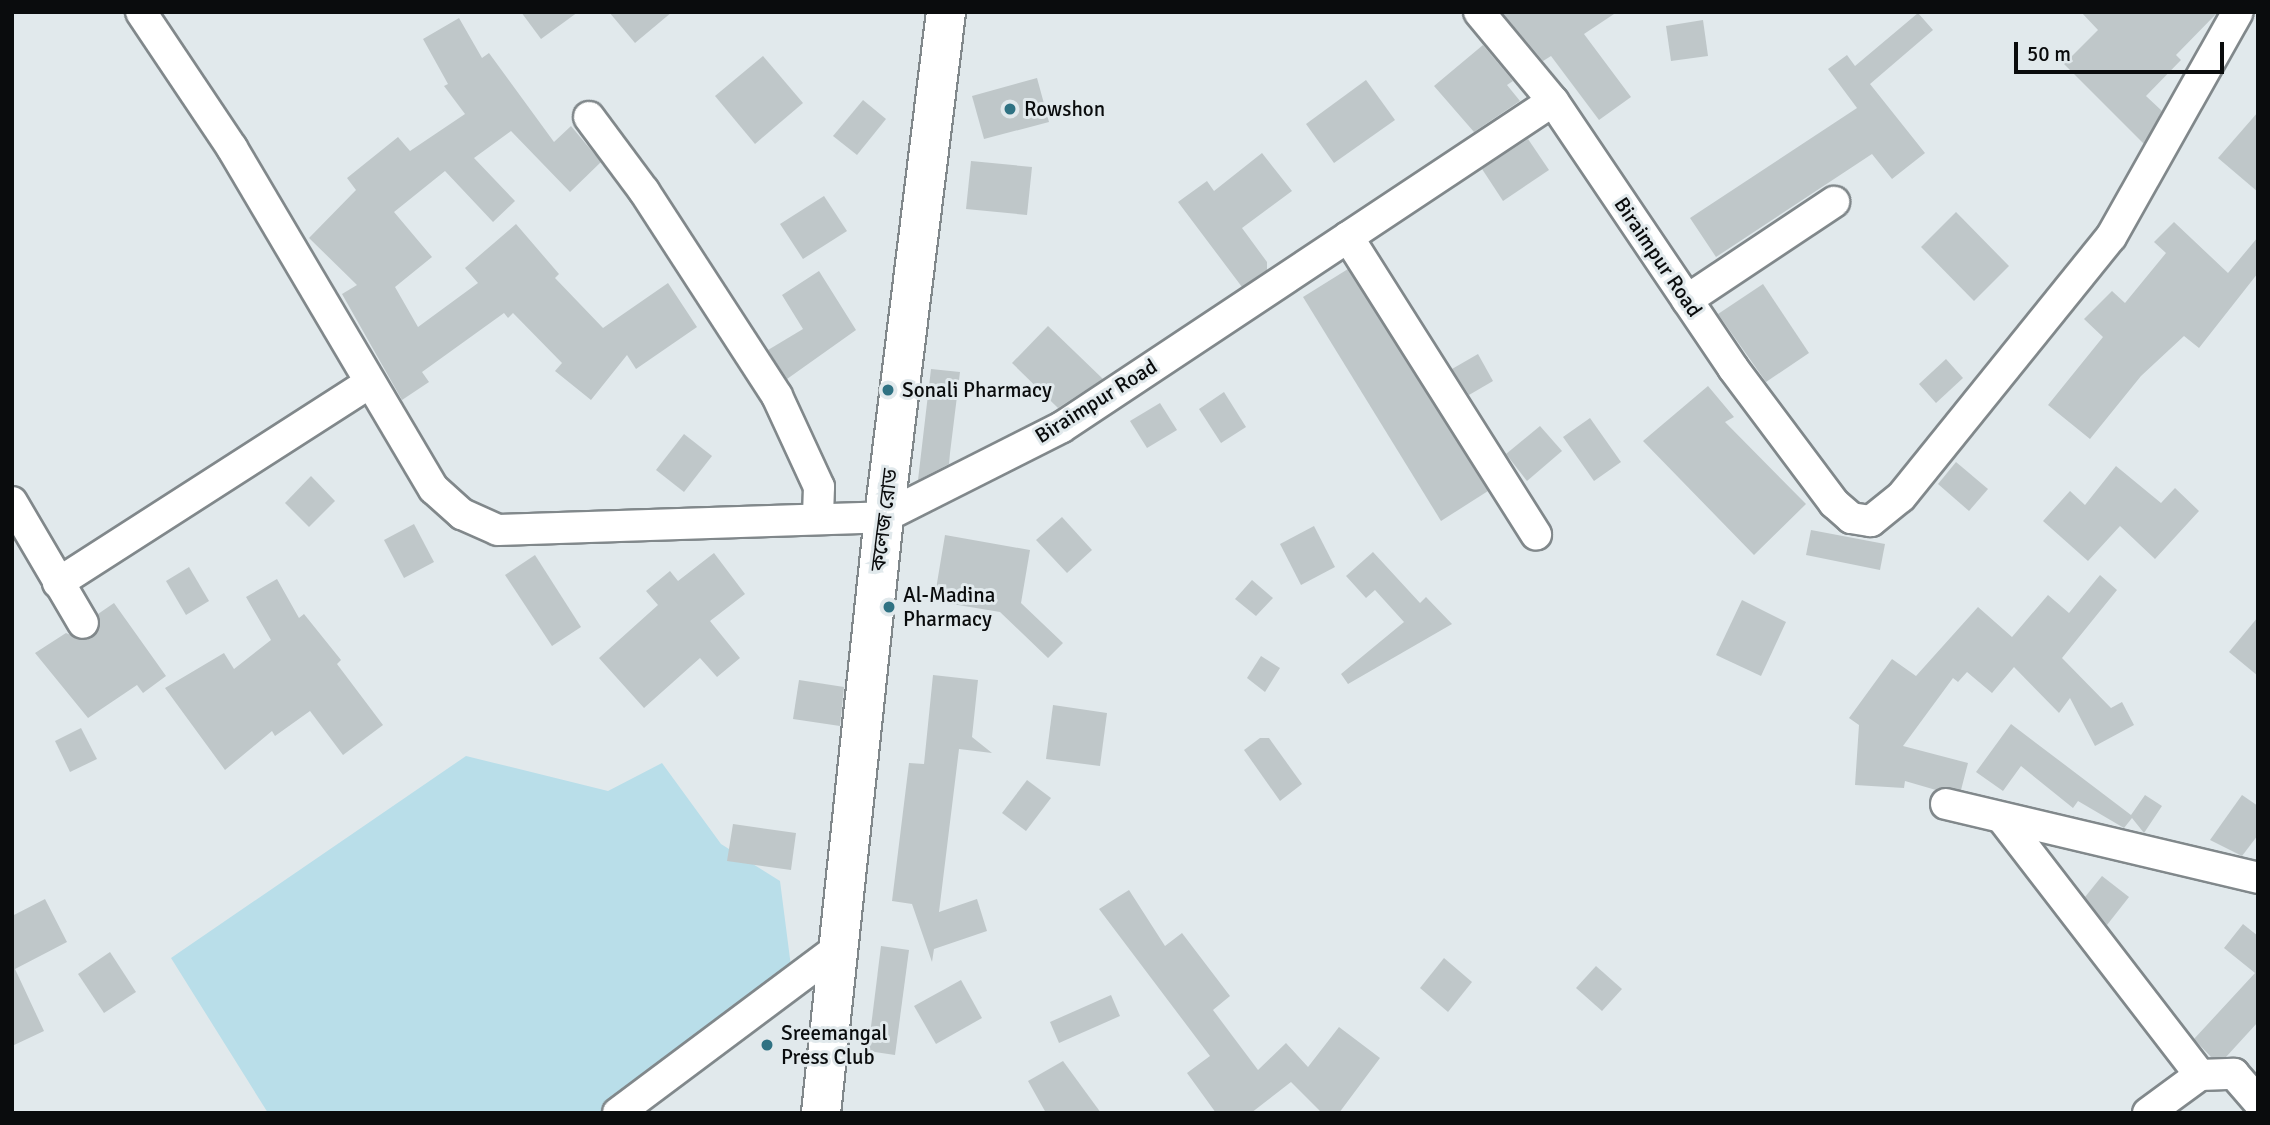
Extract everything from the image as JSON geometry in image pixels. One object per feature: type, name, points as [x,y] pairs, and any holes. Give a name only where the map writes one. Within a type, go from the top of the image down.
[{"type":"main road","name":"কলেজ রোড","points":[[821,1113],[884,517],[946,12]]},
{"type":"street","points":[[141,12],[232,148],[368,384],[434,489],[463,514],[498,530],[884,517]]},
{"type":"street","points":[[1479,12],[1553,101]]},
{"type":"street","name":"Biraimpur Road","points":[[884,517],[1062,427],[1553,101],[1687,300],[1833,503],[1850,518],[1871,521],[1900,497],[2111,237],[2237,13]]},
{"type":"street","points":[[589,117],[644,191],[777,396],[819,487],[818,519]]},
{"type":"street","points":[[1687,300],[1834,202]]},
{"type":"street","points":[[1348,237],[1536,534]]},
{"type":"street","points":[[58,583],[368,384]]},
{"type":"street","points":[[12,502],[83,624]]},
{"type":"street","points":[[1946,804],[2258,878]]},
{"type":"street","points":[[2002,818],[2200,1074]]},
{"type":"street","points":[[618,1113],[838,949]]},
{"type":"street","points":[[2148,1113],[2200,1074],[2234,1074],[2258,1102]]},
{"type":"shaded area","points":[[466,756],[608,791],[662,763],[721,844],[780,881],[793,982],[610,1113],[268,1113],[171,958]]},
{"type":"building","points":[[521,12],[578,12],[541,39]]},
{"type":"building","points":[[609,12],[672,12],[635,43]]},
{"type":"building","points":[[1502,12],[1617,12],[1584,34],[1631,97],[1599,120],[1551,56],[1543,61]]},
{"type":"building","points":[[2081,12],[2218,12],[2176,55],[2181,60],[2146,96],[2162,111],[2144,144],[2064,64],[2098,30]]},
{"type":"building","points":[[1918,13],[1933,30],[1870,84],[1925,153],[1892,179],[1872,154],[1716,257],[1690,218],[1857,108],[1828,69],[1847,55],[1855,66]]},
{"type":"building","points":[[459,18],[482,58],[489,53],[554,142],[571,126],[601,162],[570,192],[511,131],[474,158],[515,201],[493,222],[445,171],[394,212],[432,257],[395,287],[418,327],[478,283],[465,268],[516,224],[559,274],[555,278],[603,328],[668,283],[697,327],[636,369],[627,355],[591,400],[555,371],[562,363],[513,313],[508,318],[504,313],[422,372],[429,382],[402,400],[342,294],[357,285],[309,238],[356,190],[347,178],[398,137],[410,151],[465,114],[444,86],[448,84],[423,39]]},
{"type":"building","points":[[1703,20],[1708,56],[1671,61],[1666,26]]},
{"type":"building","points":[[1483,45],[1513,81],[1507,85],[1520,101],[1474,132],[1434,86]]},
{"type":"building","points":[[763,56],[803,103],[755,144],[715,96]]},
{"type":"building","name":"Rowshon","points":[[1037,78],[1049,122],[984,139],[972,96]]},
{"type":"building","points":[[1366,80],[1395,120],[1334,163],[1306,124]]},
{"type":"building","points":[[863,100],[886,119],[857,155],[833,136]]},
{"type":"building","points":[[2258,112],[2258,192],[2218,158]]},
{"type":"building","points":[[1528,139],[1549,170],[1503,201],[1482,169]]},
{"type":"building","points":[[1262,153],[1292,191],[1242,228],[1267,262],[1267,270],[1242,287],[1178,202],[1207,181],[1214,191]]},
{"type":"building","points":[[971,161],[1032,167],[1027,215],[966,209]]},
{"type":"building","points":[[824,196],[847,231],[803,259],[780,224]]},
{"type":"building","points":[[1956,212],[2009,266],[1974,301],[1921,247]]},
{"type":"building","points":[[2174,222],[2228,273],[2258,237],[2258,273],[2199,348],[2184,336],[2141,376],[2090,439],[2048,405],[2103,337],[2084,319],[2112,291],[2125,303],[2166,253],[2154,242]]},
{"type":"building","points":[[1348,269],[1488,491],[1441,521],[1303,297]]},
{"type":"building","points":[[819,271],[856,330],[787,379],[768,350],[803,329],[782,295]]},
{"type":"building","points":[[1763,284],[1809,353],[1766,382],[1718,314]]},
{"type":"building","points":[[1048,326],[1103,379],[1058,408],[1012,363]]},
{"type":"building","points":[[1478,354],[1493,381],[1469,395],[1452,369]]},
{"type":"building","points":[[1946,359],[1963,378],[1936,403],[1919,384]]},
{"type":"building","points":[[931,369],[960,372],[949,464],[918,480]]},
{"type":"building","points":[[1708,386],[1734,417],[1725,422],[1806,504],[1754,555],[1643,441]]},
{"type":"building","points":[[1224,392],[1246,427],[1221,443],[1199,409]]},
{"type":"building","points":[[1160,403],[1177,430],[1147,448],[1130,421]]},
{"type":"building","points":[[1590,418],[1621,462],[1594,481],[1563,437]]},
{"type":"building","points":[[1540,426],[1562,451],[1527,481],[1506,454]]},
{"type":"building","points":[[684,434],[712,456],[684,492],[656,470]]},
{"type":"building","points":[[1956,462],[1988,489],[1969,511],[1938,484]]},
{"type":"building","points":[[2116,466],[2161,503],[2175,488],[2199,511],[2155,559],[2120,526],[2088,561],[2043,521],[2070,491],[2085,505]]},
{"type":"building","points":[[311,476],[335,501],[309,527],[285,503]]},
{"type":"building","points":[[1062,517],[1092,550],[1067,573],[1036,540]]},
{"type":"building","points":[[414,524],[434,562],[404,578],[384,540]]},
{"type":"building","points":[[1314,526],[1335,567],[1301,585],[1280,544]]},
{"type":"building","points":[[1811,530],[1885,544],[1880,570],[1806,555]]},
{"type":"building","points":[[945,535],[1030,550],[1021,603],[1063,643],[1048,658],[1000,612],[934,601]]},
{"type":"building","points":[[1373,552],[1420,603],[1426,597],[1452,624],[1348,684],[1341,674],[1404,622],[1375,590],[1366,598],[1346,576]]},
{"type":"building","points":[[714,553],[745,594],[710,621],[740,658],[717,677],[700,658],[644,708],[599,658],[658,605],[646,591],[670,571],[678,581]]},
{"type":"building","points":[[535,555],[581,627],[552,646],[505,575]]},
{"type":"building","points":[[189,567],[209,601],[186,615],[166,581]]},
{"type":"building","points":[[2100,575],[2117,590],[2062,658],[2111,708],[2122,702],[2134,725],[2095,746],[2070,698],[2059,713],[2014,667],[1992,693],[1967,672],[1958,682],[1953,678],[1903,746],[1968,763],[1961,790],[1936,790],[1905,781],[1904,788],[1855,785],[1859,725],[1849,718],[1892,659],[1916,676],[1978,607],[2012,637],[2048,595],[2069,613]]},
{"type":"building","points":[[277,579],[299,618],[304,614],[341,660],[337,664],[383,725],[343,755],[310,711],[275,736],[272,731],[225,770],[165,688],[224,653],[234,669],[271,640],[246,597]]},
{"type":"building","points":[[1252,580],[1273,598],[1256,616],[1235,599]]},
{"type":"building","points":[[1742,600],[1786,622],[1761,676],[1716,655]]},
{"type":"building","points":[[114,603],[166,676],[143,693],[137,685],[88,718],[35,653],[66,633],[82,640],[92,638],[100,624],[98,614]]},
{"type":"building","points":[[2258,617],[2258,676],[2229,652]]},
{"type":"building","points":[[1261,656],[1280,668],[1265,692],[1247,678]]},
{"type":"building","points":[[933,675],[978,680],[972,737],[992,753],[959,749],[939,912],[977,899],[987,931],[934,949],[932,962],[912,904],[892,901],[909,763],[924,764]]},
{"type":"building","points":[[799,680],[844,687],[840,726],[793,719]]},
{"type":"building","points":[[1053,705],[1107,713],[1100,766],[1046,759]]},
{"type":"building","points":[[2011,724],[2131,815],[2145,795],[2162,806],[2144,833],[2132,818],[2124,828],[2078,801],[2073,808],[2021,766],[2003,791],[1976,772]]},
{"type":"building","points":[[81,728],[97,759],[70,772],[55,741]]},
{"type":"building","points":[[1260,738],[1269,738],[1302,784],[1280,801],[1244,750]]},
{"type":"building","points":[[1027,780],[1051,798],[1026,831],[1002,813]]},
{"type":"building","points":[[2242,795],[2258,806],[2258,835],[2242,856],[2210,840]]},
{"type":"building","points":[[733,824],[796,833],[791,870],[727,861]]},
{"type":"building","points":[[2102,876],[2129,897],[2107,925],[2085,897]]},
{"type":"building","points":[[1129,890],[1165,946],[1182,933],[1230,996],[1213,1010],[1258,1070],[1286,1043],[1308,1067],[1339,1027],[1380,1058],[1339,1113],[1322,1113],[1291,1082],[1251,1113],[1216,1113],[1187,1073],[1210,1056],[1099,909]]},
{"type":"building","points":[[45,899],[67,942],[15,969],[44,1031],[12,1046],[12,916]]},
{"type":"building","points":[[2243,924],[2258,936],[2258,1022],[2226,1057],[2211,1057],[2194,1039],[2255,973],[2224,948]]},
{"type":"building","points":[[881,946],[909,950],[895,1055],[868,1051]]},
{"type":"building","points":[[110,952],[136,992],[104,1013],[78,974]]},
{"type":"building","points":[[1444,958],[1472,982],[1448,1012],[1420,988]]},
{"type":"building","points":[[1596,966],[1622,989],[1602,1011],[1576,988]]},
{"type":"building","points":[[961,980],[982,1018],[936,1044],[914,1006]]},
{"type":"building","points":[[1111,995],[1120,1016],[1059,1043],[1050,1022]]},
{"type":"building","points":[[1063,1061],[1101,1113],[1046,1113],[1028,1081]]},
{"type":"place","name":"Rowshon","points":[[1010,109]]},
{"type":"place","name":"Sonali Pharmacy","points":[[888,390]]},
{"type":"place","name":"Al-Madina Pharmacy","points":[[889,607]]},
{"type":"place","name":"Sreemangal Press Club","points":[[767,1045]]}]
